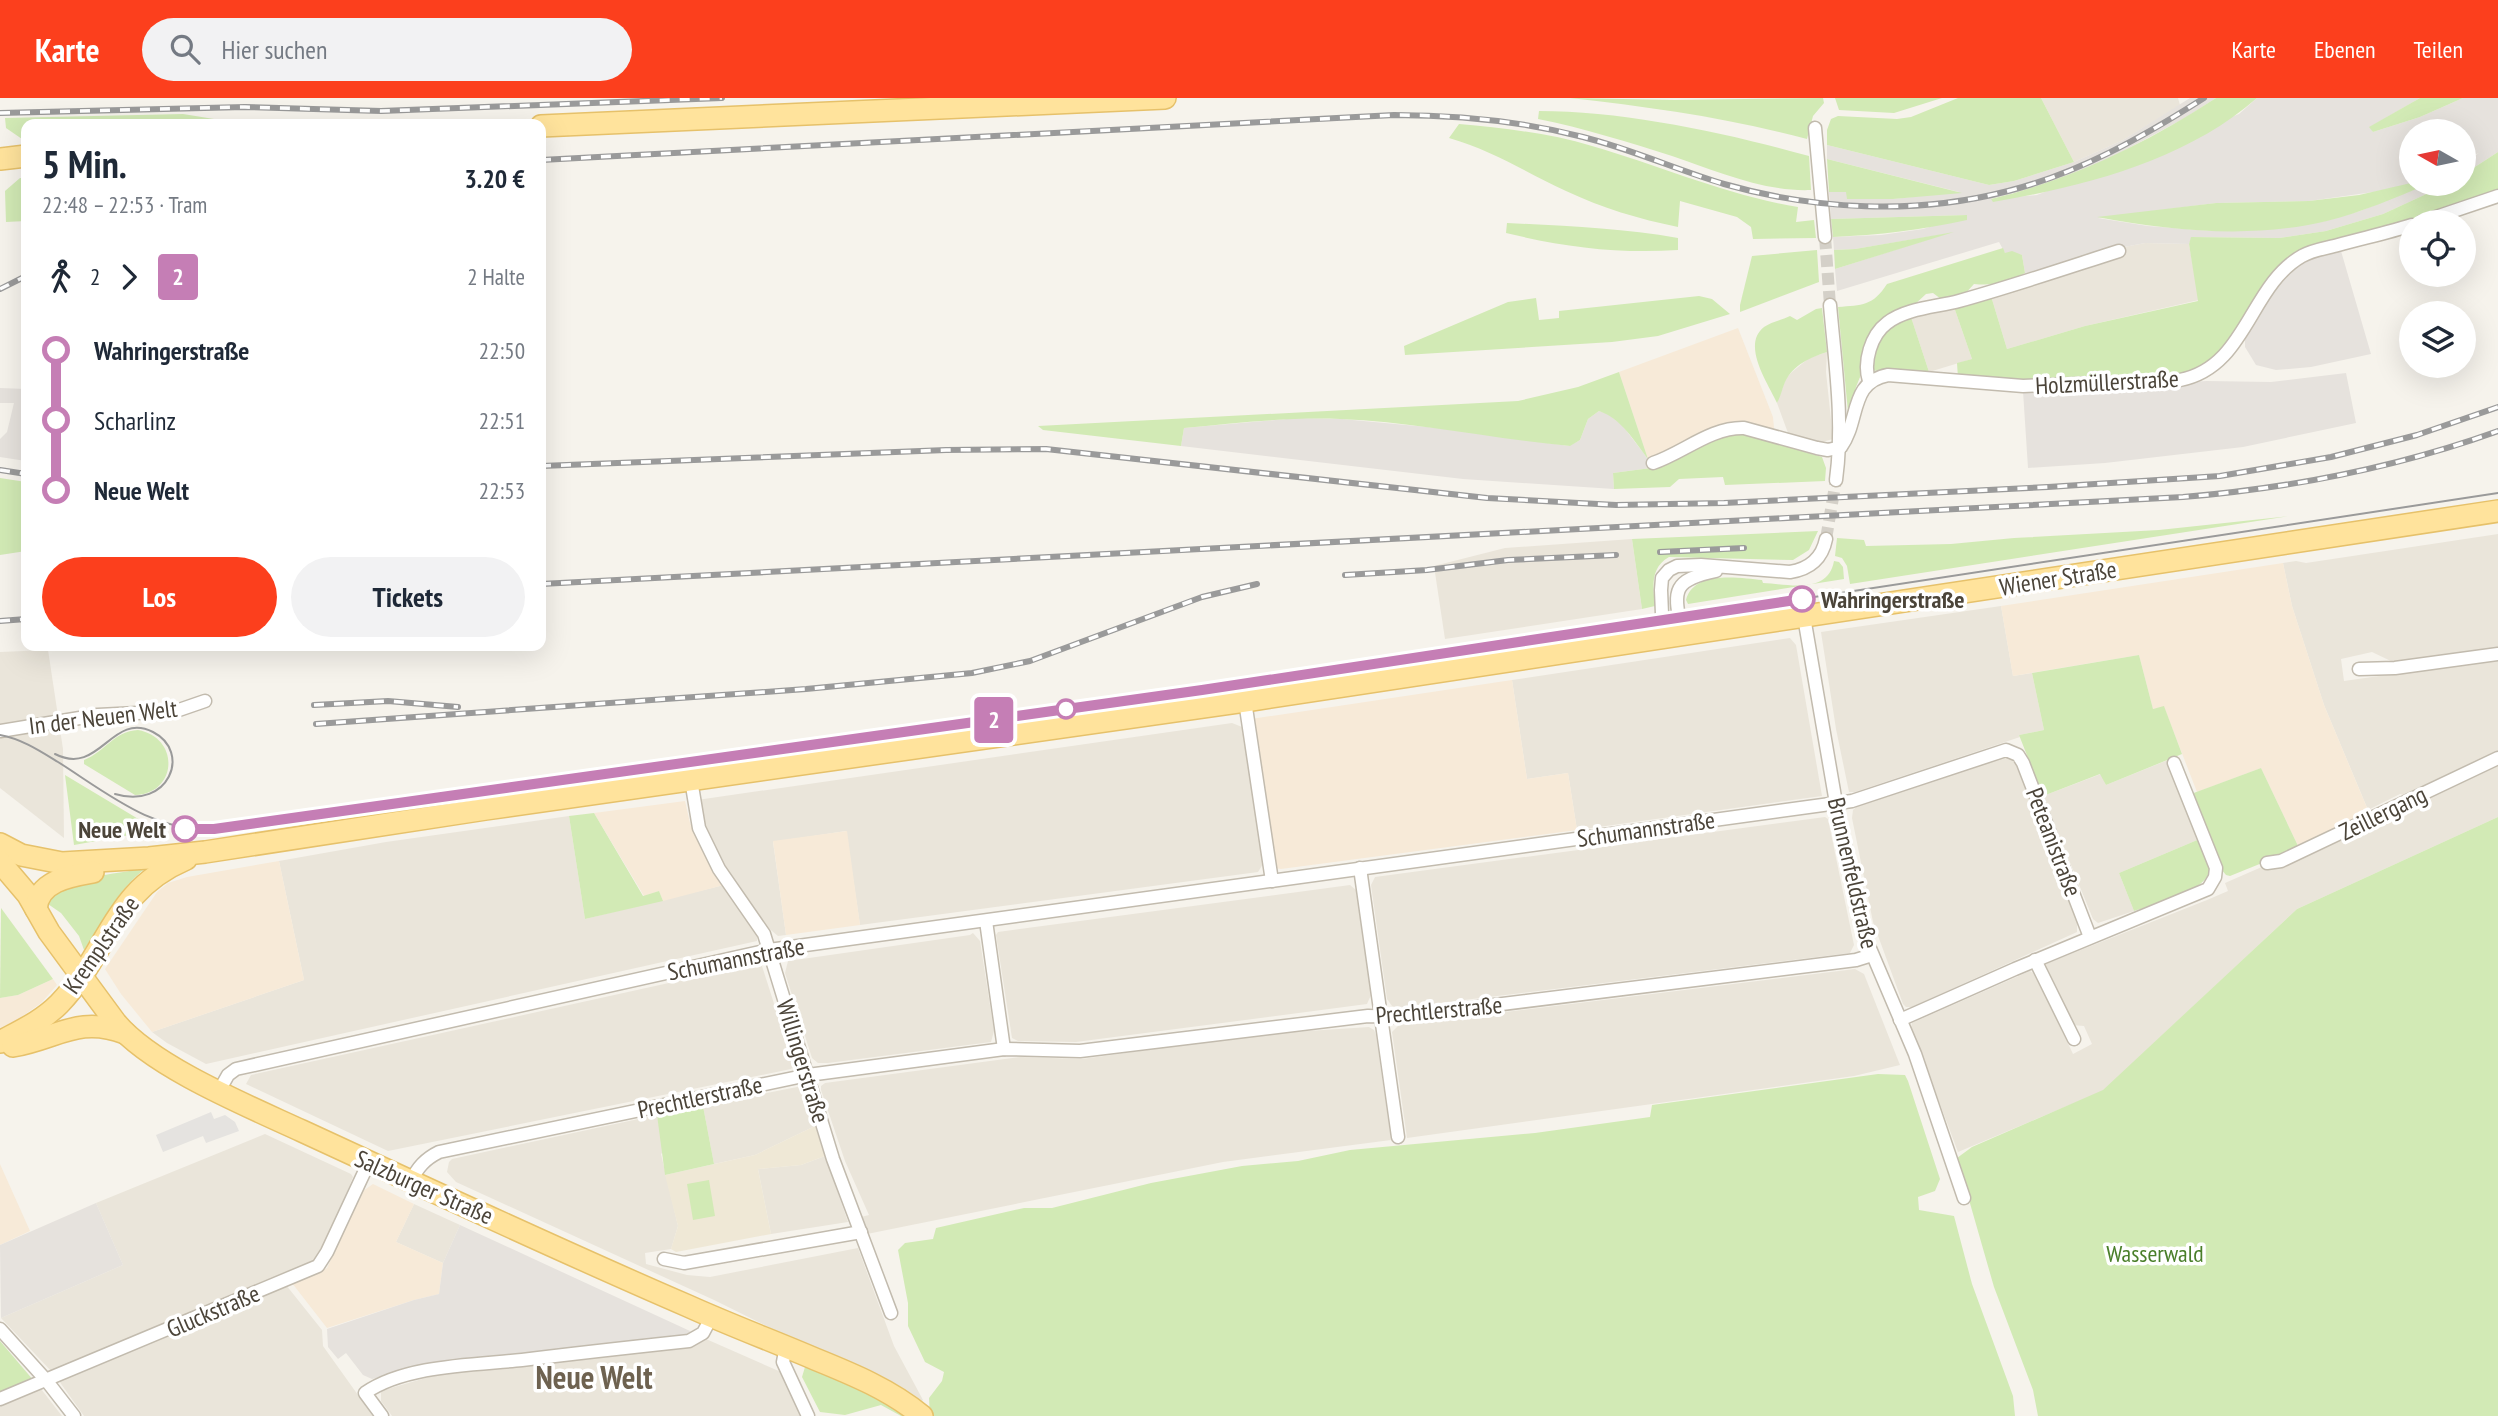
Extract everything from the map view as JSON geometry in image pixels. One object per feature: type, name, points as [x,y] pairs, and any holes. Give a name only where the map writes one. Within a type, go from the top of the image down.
[{"type":"main road","points":[[546,126],[1165,98]]},
{"type":"main road","points":[[0,159],[21,157]]},
{"type":"main road","name":"Wiener Straße","points":[[0,844],[21,855],[62,863],[205,852],[1245,701],[2498,511]]},
{"type":"main road","name":"Kremplstraße","points":[[0,1042],[48,1014],[81,975],[121,910],[143,885],[160,871],[205,852]]},
{"type":"main road","points":[[36,909],[39,896],[60,879],[149,858]]},
{"type":"main road","name":"Salzburger Straße","points":[[0,863],[28,895],[49,932],[125,1033],[164,1061],[219,1091],[369,1162],[712,1316],[862,1379],[904,1402],[922,1416]]},
{"type":"main road","points":[[0,1047],[16,1046],[86,1026],[105,1027],[125,1033]]},
{"type":"street","points":[[1815,128],[1825,237]]},
{"type":"street","points":[[2457,210],[2498,196]]},
{"type":"street","name":"Holzmüllerstraße","points":[[1869,381],[1888,375],[1901,375],[2023,386],[2180,380],[2196,377],[2210,370],[2228,352],[2273,284],[2302,255],[2399,229]]},
{"type":"street","points":[[1653,463],[1715,433],[1733,428],[1744,428],[1828,450],[1841,447],[1852,427],[1862,390],[1869,381],[1866,372],[1872,341],[1880,328],[1890,320],[2119,251]]},
{"type":"street","points":[[1830,305],[1841,421],[1841,447],[1836,480]]},
{"type":"street","points":[[1673,637],[1661,590],[1665,573],[1677,566],[1800,570],[1820,556],[1826,539]]},
{"type":"street","points":[[1673,637],[1680,584],[1685,579],[1727,568]]},
{"type":"street","name":"Brunnenfeldstraße","points":[[1804,617],[1856,902],[1872,955],[1931,1100],[1964,1198]]},
{"type":"street","points":[[2359,669],[2395,668],[2498,654]]},
{"type":"street","name":"In der Neuen Welt","points":[[0,731],[98,715],[176,711],[205,701]]},
{"type":"street","points":[[1245,701],[1272,881]]},
{"type":"street","name":"Schumannstraße","points":[[219,1091],[228,1075],[236,1069],[769,950],[1852,801],[1993,753],[2013,751]]},
{"type":"street","name":"Peteanistraße","points":[[2013,751],[2023,763],[2090,937]]},
{"type":"street","name":"Zeillergang","points":[[2267,863],[2281,861],[2498,758]]},
{"type":"street","points":[[1900,1020],[2035,960],[2202,893],[2212,884],[2216,868],[2213,857],[2174,763]]},
{"type":"street","name":"Willingerstraße","points":[[691,780],[699,828],[719,869],[764,934],[833,1159],[891,1313]]},
{"type":"street","points":[[1360,869],[1398,1137]]},
{"type":"street","points":[[986,921],[1004,1049]]},
{"type":"street","name":"Prechtlerstraße","points":[[411,1181],[427,1158],[439,1152],[808,1075],[1004,1049],[1080,1051],[1368,1016],[1398,1017],[1844,962],[1872,955]]},
{"type":"street","points":[[2035,960],[2074,1039]]},
{"type":"street","name":"Gluckstraße","points":[[0,1399],[318,1266],[369,1162]]},
{"type":"street","points":[[664,1259],[684,1263],[861,1232]]},
{"type":"street","points":[[382,1416],[365,1393],[376,1385],[396,1378],[442,1369],[689,1340],[704,1333],[712,1316]]},
{"type":"street","points":[[0,1329],[74,1416]]},
{"type":"street","points":[[786,1346],[783,1362],[808,1416]]},
{"type":"shaded area","points":[[2041,98],[2178,98],[2180,105],[2123,140],[2074,162]]},
{"type":"shaded area","points":[[2190,98],[2216,98],[2185,118],[2101,163],[2038,187],[1991,199],[2037,195],[2239,114],[2257,98],[2420,98],[2370,127],[2373,132],[2399,124],[2399,188],[2309,201],[2216,203],[2098,218],[2148,226],[2211,231],[2288,227],[2325,221],[2399,196],[2422,196],[2383,214],[2326,231],[2279,238],[2192,237],[2189,244],[2145,243],[2025,273],[2022,255],[2005,253],[1999,242],[1837,291],[1835,269],[1945,234],[1834,250],[1833,237],[1881,235],[1923,229],[1967,215],[1831,219],[1829,192],[1847,192],[1847,198],[1893,199],[1959,192],[1827,159],[1827,145],[1989,185],[2014,181],[2074,162],[2123,140]]},
{"type":"shaded area","points":[[2463,98],[2498,98],[2498,152],[2476,166],[2476,155],[2479,153],[2476,154],[2476,119],[2414,119]]},
{"type":"shaded area","points":[[2145,243],[2189,244],[2199,300],[2085,326],[2007,349],[1991,296],[2119,248]]},
{"type":"shaded area","points":[[2341,251],[2371,354],[2311,367],[2276,370],[2256,365],[2245,347],[2245,338],[2276,286],[2291,270],[2307,260]]},
{"type":"shaded area","points":[[1954,307],[1972,359],[1929,372],[1911,317]]},
{"type":"shaded area","points":[[1738,328],[1773,417],[1774,428],[1771,431],[1648,459],[1619,372]]},
{"type":"shaded area","points":[[1827,352],[1826,372],[1833,439],[1807,442],[1788,433],[1777,403],[1786,378],[1809,358]]},
{"type":"shaded area","points":[[2346,373],[2356,423],[2243,447],[2105,463],[2028,468],[2023,391],[2207,381],[2271,382]]},
{"type":"shaded area","points":[[0,388],[21,389],[21,460],[0,457],[0,439],[7,432],[14,403],[0,403]]},
{"type":"shaded area","points":[[1599,411],[1608,414],[1622,425],[1648,459],[1651,468],[1613,473],[1614,489],[1463,479],[1181,446],[1184,428],[1298,418],[1342,419],[1449,429],[1569,446],[1580,440],[1588,419]]},
{"type":"shaded area","points":[[2498,534],[2498,647],[2395,663],[2372,652],[2341,659],[2344,681],[2498,659],[2498,755],[2411,797],[2400,794],[2368,810],[2324,705],[2292,606],[2283,563],[2306,563]]},
{"type":"shaded area","points":[[1632,539],[1642,609],[1445,639],[1434,566],[1505,548]]},
{"type":"shaded area","points":[[2283,563],[2292,606],[2324,705],[2370,815],[2299,848],[2261,768],[2197,792],[2164,707],[2153,709],[2139,655],[2013,676],[2001,606]]},
{"type":"shaded area","points":[[2001,606],[2013,676],[2032,673],[2044,730],[2019,735],[2020,737],[1849,792],[1821,632]]},
{"type":"shaded area","points":[[1790,638],[1796,645],[1822,796],[1577,830],[1568,773],[1527,779],[1512,680]]},
{"type":"shaded area","points":[[48,651],[63,749],[64,838],[0,788],[0,652]]},
{"type":"shaded area","points":[[1512,680],[1527,779],[1568,773],[1577,830],[1275,868],[1251,719]]},
{"type":"shaded area","points":[[1232,723],[1242,727],[1246,754],[1251,759],[1263,864],[1258,872],[860,925],[846,831],[773,842],[786,935],[778,936],[766,926],[725,871],[703,824],[697,800]]},
{"type":"shaded area","points":[[2004,757],[2018,764],[2030,796],[2029,802],[2077,921],[2077,932],[1912,1007],[1906,1007],[1873,922],[1852,818],[1853,810],[1879,797]]},
{"type":"shaded area","points":[[2168,760],[2202,838],[2119,873],[2134,911],[2098,923],[2093,919],[2043,796],[2101,774],[2106,785]]},
{"type":"shaded area","points":[[2498,764],[2498,817],[2297,909],[2103,1091],[1958,1152],[1911,1027],[1912,1023],[2030,971],[2035,974],[2073,1054],[2092,1044],[2084,1026],[2071,1025],[2043,965],[2228,891],[2225,883]]},
{"type":"shaded area","points":[[685,801],[690,823],[724,885],[663,901],[659,891],[644,896],[594,813]]},
{"type":"shaded area","points":[[569,816],[585,919],[724,885],[757,933],[757,941],[206,1064],[152,1032],[304,980],[279,861],[386,842]]},
{"type":"shaded area","points":[[1825,817],[1828,819],[1854,945],[1850,953],[1398,1008],[1392,1006],[1387,999],[1371,885],[1375,877]]},
{"type":"shaded area","points":[[847,831],[860,925],[786,935],[773,841]]},
{"type":"shaded area","points":[[279,861],[304,980],[152,1032],[121,994],[105,969],[157,892],[168,883],[187,877]]},
{"type":"shaded area","points":[[1350,885],[1356,890],[1371,995],[1367,1004],[1076,1042],[1018,1041],[1012,1038],[996,935],[998,932]]},
{"type":"shaded area","points":[[973,933],[980,941],[994,1031],[991,1042],[828,1063],[818,1063],[812,1058],[785,973],[788,961]]},
{"type":"shaded area","points":[[755,964],[762,966],[794,1066],[791,1069],[388,1151],[246,1084],[251,1075]]},
{"type":"shaded area","points":[[1855,969],[1864,974],[1900,1065],[1854,1076],[1407,1138],[1392,1032],[1399,1025]]},
{"type":"shaded area","points":[[53,979],[57,985],[41,1003],[0,1028],[0,998],[18,995]]},
{"type":"shaded area","points":[[1369,1027],[1376,1035],[1391,1140],[1223,1162],[867,1234],[861,1217],[869,1215],[845,1161],[821,1090],[825,1083],[1020,1057],[1082,1059],[1264,1034]]},
{"type":"shaded area","points":[[802,1086],[815,1126],[755,1155],[714,1164],[703,1106]]},
{"type":"shaded area","points":[[211,1112],[214,1119],[225,1115],[235,1122],[239,1131],[206,1143],[203,1136],[163,1152],[156,1135]]},
{"type":"shaded area","points":[[657,1115],[664,1151],[661,1154],[678,1226],[671,1249],[645,1253],[646,1264],[687,1275],[710,1277],[858,1248],[894,1346],[923,1400],[917,1405],[829,1357],[714,1300],[456,1182],[447,1172],[452,1159]]},
{"type":"shaded area","points":[[815,1126],[825,1156],[801,1165],[758,1169],[771,1234],[676,1252],[671,1249],[678,1226],[665,1175],[755,1155]]},
{"type":"shaded area","points":[[265,1134],[353,1177],[324,1251],[313,1264],[52,1372],[1,1318],[123,1265],[96,1203]]},
{"type":"shaded area","points":[[825,1156],[848,1222],[771,1234],[758,1169],[801,1165]]},
{"type":"shaded area","points":[[0,1164],[30,1231],[0,1245]]},
{"type":"shaded area","points":[[373,1184],[414,1204],[396,1242],[443,1263],[439,1294],[327,1328],[292,1283],[327,1268],[363,1191]]},
{"type":"shaded area","points":[[96,1203],[123,1265],[1,1318],[0,1245]]},
{"type":"shaded area","points":[[414,1204],[460,1225],[443,1263],[396,1242]]},
{"type":"shaded area","points":[[460,1225],[690,1331],[689,1335],[396,1373],[372,1379],[363,1375],[346,1353],[338,1359],[328,1347],[327,1329],[439,1294],[443,1263]]},
{"type":"shaded area","points":[[286,1285],[322,1330],[323,1346],[373,1416],[84,1416],[59,1381]]},
{"type":"shaded area","points":[[706,1339],[781,1372],[803,1416],[392,1416],[381,1401],[381,1392],[384,1390],[443,1373],[699,1343]]},
{"type":"shaded area","points":[[41,1389],[62,1416],[0,1416],[0,1406]]},
{"type":"green space","points":[[1570,98],[1823,98],[1824,103],[1813,116],[1807,139],[1689,114]]},
{"type":"green space","points":[[1835,98],[1942,98],[1894,113],[1839,110]]},
{"type":"green space","points":[[1958,98],[2041,98],[2074,162],[2014,181],[1989,185],[1827,145],[1827,130],[1831,119],[1838,116],[1897,119],[1911,117]]},
{"type":"green space","points":[[2216,98],[2257,98],[2198,139],[2132,168],[2028,196],[1993,202],[1991,199],[2051,181],[2108,158]]},
{"type":"green space","points":[[2420,98],[2463,98],[2420,117],[2399,119],[2399,124],[2373,132],[2369,127]]},
{"type":"green space","points":[[1539,111],[1640,119],[1744,139],[1809,156],[1811,190],[1776,188],[1740,179],[1622,141],[1538,119]]},
{"type":"green space","points":[[183,114],[214,119],[21,119],[21,138],[6,128],[5,118]]},
{"type":"green space","points":[[1459,124],[1576,141],[1719,188],[1798,207],[1796,222],[1814,220],[1816,238],[1753,239],[1751,227],[1737,217],[1680,201],[1678,227],[1621,212],[1580,197],[1495,155],[1449,138]]},
{"type":"green space","points":[[2498,152],[2498,190],[2443,210],[2399,210],[2399,224],[2325,242],[2283,263],[2231,340],[2202,367],[2178,374],[2026,381],[1958,378],[1957,363],[1972,359],[1954,307],[1991,296],[2007,349],[2085,326],[2198,301],[2189,244],[2191,237],[2279,238],[2326,231],[2383,214],[2422,196],[2476,196],[2476,166]]},
{"type":"green space","points":[[1827,159],[1962,193],[1893,199],[1847,199],[1846,192],[1829,192]]},
{"type":"green space","points":[[21,178],[21,221],[6,222],[5,191]]},
{"type":"green space","points":[[2399,186],[2399,196],[2378,204],[2327,221],[2270,230],[2183,229],[2097,217],[2216,203],[2309,201],[2359,195]]},
{"type":"green space","points":[[1967,215],[1967,220],[1933,227],[1833,237],[1831,219]]},
{"type":"green space","points":[[1507,223],[1593,228],[1678,238],[1678,250],[1634,251],[1570,246],[1506,233]]},
{"type":"green space","points":[[1954,232],[1835,269],[1834,250],[1855,249]]},
{"type":"green space","points":[[2003,248],[2005,253],[2012,251],[2022,255],[2025,273],[2000,283],[1974,284],[1963,296],[1941,299],[1933,293],[1926,294],[1913,306],[1883,320],[1848,412],[1838,307],[1866,303],[1877,297],[1887,284]]},
{"type":"green space","points":[[1817,250],[1819,282],[1740,312],[1752,256]]},
{"type":"green space","points":[[1699,296],[1712,299],[1730,314],[1658,336],[1612,342],[1405,355],[1404,346],[1508,302],[1536,298],[1539,320],[1559,318],[1559,311]]},
{"type":"green space","points":[[1822,308],[1827,352],[1809,359],[1788,376],[1777,403],[1758,364],[1755,344],[1758,335],[1770,324],[1790,316],[1797,320]]},
{"type":"green space","points":[[1911,317],[1929,372],[1897,369],[1871,371],[1872,353],[1885,328]]},
{"type":"green space","points":[[1619,372],[1648,459],[1621,425],[1599,411],[1588,419],[1580,440],[1570,446],[1340,419],[1243,422],[1184,428],[1181,446],[1043,430],[1038,426],[1518,401],[1578,387]]},
{"type":"green space","points":[[1741,433],[1822,457],[1826,468],[1825,481],[1725,485],[1723,477],[1679,479],[1670,487],[1614,489],[1613,473],[1651,468],[1720,436]]},
{"type":"green space","points":[[0,478],[21,481],[21,552],[0,555]]},
{"type":"green space","points":[[2290,516],[1850,584],[1847,566],[1842,558],[1835,556],[1837,538],[1864,540],[1866,546],[1951,544],[2159,530]]},
{"type":"green space","points":[[1818,531],[1809,550],[1793,560],[1669,557],[1656,572],[1655,606],[1642,609],[1632,539]]},
{"type":"green space","points":[[1834,561],[1843,567],[1844,579],[1688,604],[1686,600],[1698,584],[1718,578],[1795,585],[1815,583],[1824,579]]},
{"type":"green space","points":[[2139,655],[2153,709],[2164,706],[2182,754],[2106,785],[2100,774],[2043,796],[2019,735],[2044,730],[2032,673]]},
{"type":"green space","points":[[138,730],[152,735],[162,743],[168,765],[166,776],[159,786],[149,792],[135,795],[84,764],[84,760],[122,734]]},
{"type":"green space","points":[[2261,768],[2299,848],[2230,876],[2226,875],[2221,869],[2191,794]]},
{"type":"green space","points":[[65,775],[145,823],[158,830],[74,845]]},
{"type":"green space","points":[[594,813],[643,896],[659,891],[663,901],[585,919],[569,816]]},
{"type":"green space","name":"Wasserwald","points":[[2498,817],[2498,1416],[2038,1416],[2033,1390],[1994,1287],[1957,1158],[1972,1147],[2103,1090],[2297,909]]},
{"type":"green space","points":[[2202,838],[2211,859],[2210,870],[2204,880],[2195,888],[2170,900],[2134,911],[2119,873]]},
{"type":"green space","points":[[146,868],[119,896],[84,950],[79,936],[61,913],[45,902],[66,886],[79,881]]},
{"type":"green space","points":[[1,908],[53,979],[18,995],[0,998]]},
{"type":"green space","points":[[1878,1074],[1905,1075],[1908,1081],[1940,1179],[1935,1191],[1918,1197],[1919,1210],[1954,1216],[1972,1284],[2013,1396],[2015,1416],[930,1416],[929,1398],[942,1381],[944,1372],[925,1362],[908,1326],[908,1303],[898,1250],[905,1243],[933,1239],[936,1228],[1024,1208],[1052,1208],[1151,1183],[1242,1166],[1298,1161],[1350,1150],[1535,1133],[1650,1117],[1652,1105]]},
{"type":"green space","points":[[703,1106],[714,1164],[665,1175],[657,1115]]},
{"type":"green space","points":[[709,1180],[715,1216],[693,1220],[687,1184]]},
{"type":"green space","points":[[0,1341],[34,1381],[0,1394]]},
{"type":"green space","points":[[805,1367],[821,1368],[910,1416],[901,1416],[881,1405],[845,1415],[820,1412],[802,1377]]},
{"type":"tunnel","points":[[1825,237],[1830,305]]},
{"type":"tunnel","points":[[1826,539],[1836,480]]},
{"type":"tram line","points":[[0,735],[16,739],[38,750],[113,798],[151,818],[192,829],[214,829],[1202,690],[2498,493]]},
{"type":"tram line","name":"2","points":[[185,829],[214,829],[1202,690],[1802,599]]},
{"type":"tram line","points":[[55,754],[70,759],[83,757],[95,752],[126,730],[139,728],[153,732],[165,741],[171,752],[172,765],[169,776],[161,787],[149,794],[134,797],[115,794]]},
{"type":"railway","points":[[0,113],[245,107],[381,111],[722,98]]},
{"type":"railway","points":[[546,160],[1418,115],[1489,120],[1560,131],[1619,147],[1724,184],[1759,193],[1830,204],[1902,206],[1973,199],[2060,174],[2134,140],[2204,98]]},
{"type":"railway","points":[[0,289],[21,278]]},
{"type":"railway","points":[[546,466],[946,450],[1046,449],[1487,498],[1616,505],[1724,503],[2220,476],[2331,457],[2417,435],[2498,407]]},
{"type":"railway","points":[[546,584],[2183,497],[2303,482],[2382,466],[2498,431]]},
{"type":"railway","points":[[0,470],[21,473]]},
{"type":"railway","points":[[1660,552],[1744,548]]},
{"type":"railway","points":[[1345,575],[1427,570],[1508,560],[1616,555]]},
{"type":"railway","points":[[316,724],[806,689],[972,673],[1030,661],[1202,597],[1257,584]]},
{"type":"railway","points":[[0,621],[21,619]]},
{"type":"railway","points":[[314,705],[388,701],[458,707]]},
{"type":"place","name":"Wahringerstraße","points":[[1802,599]]},
{"type":"place","name":"Neue Welt","points":[[185,829]]},
{"type":"district","name":"Neue Welt","points":[[594,1377]]}]
